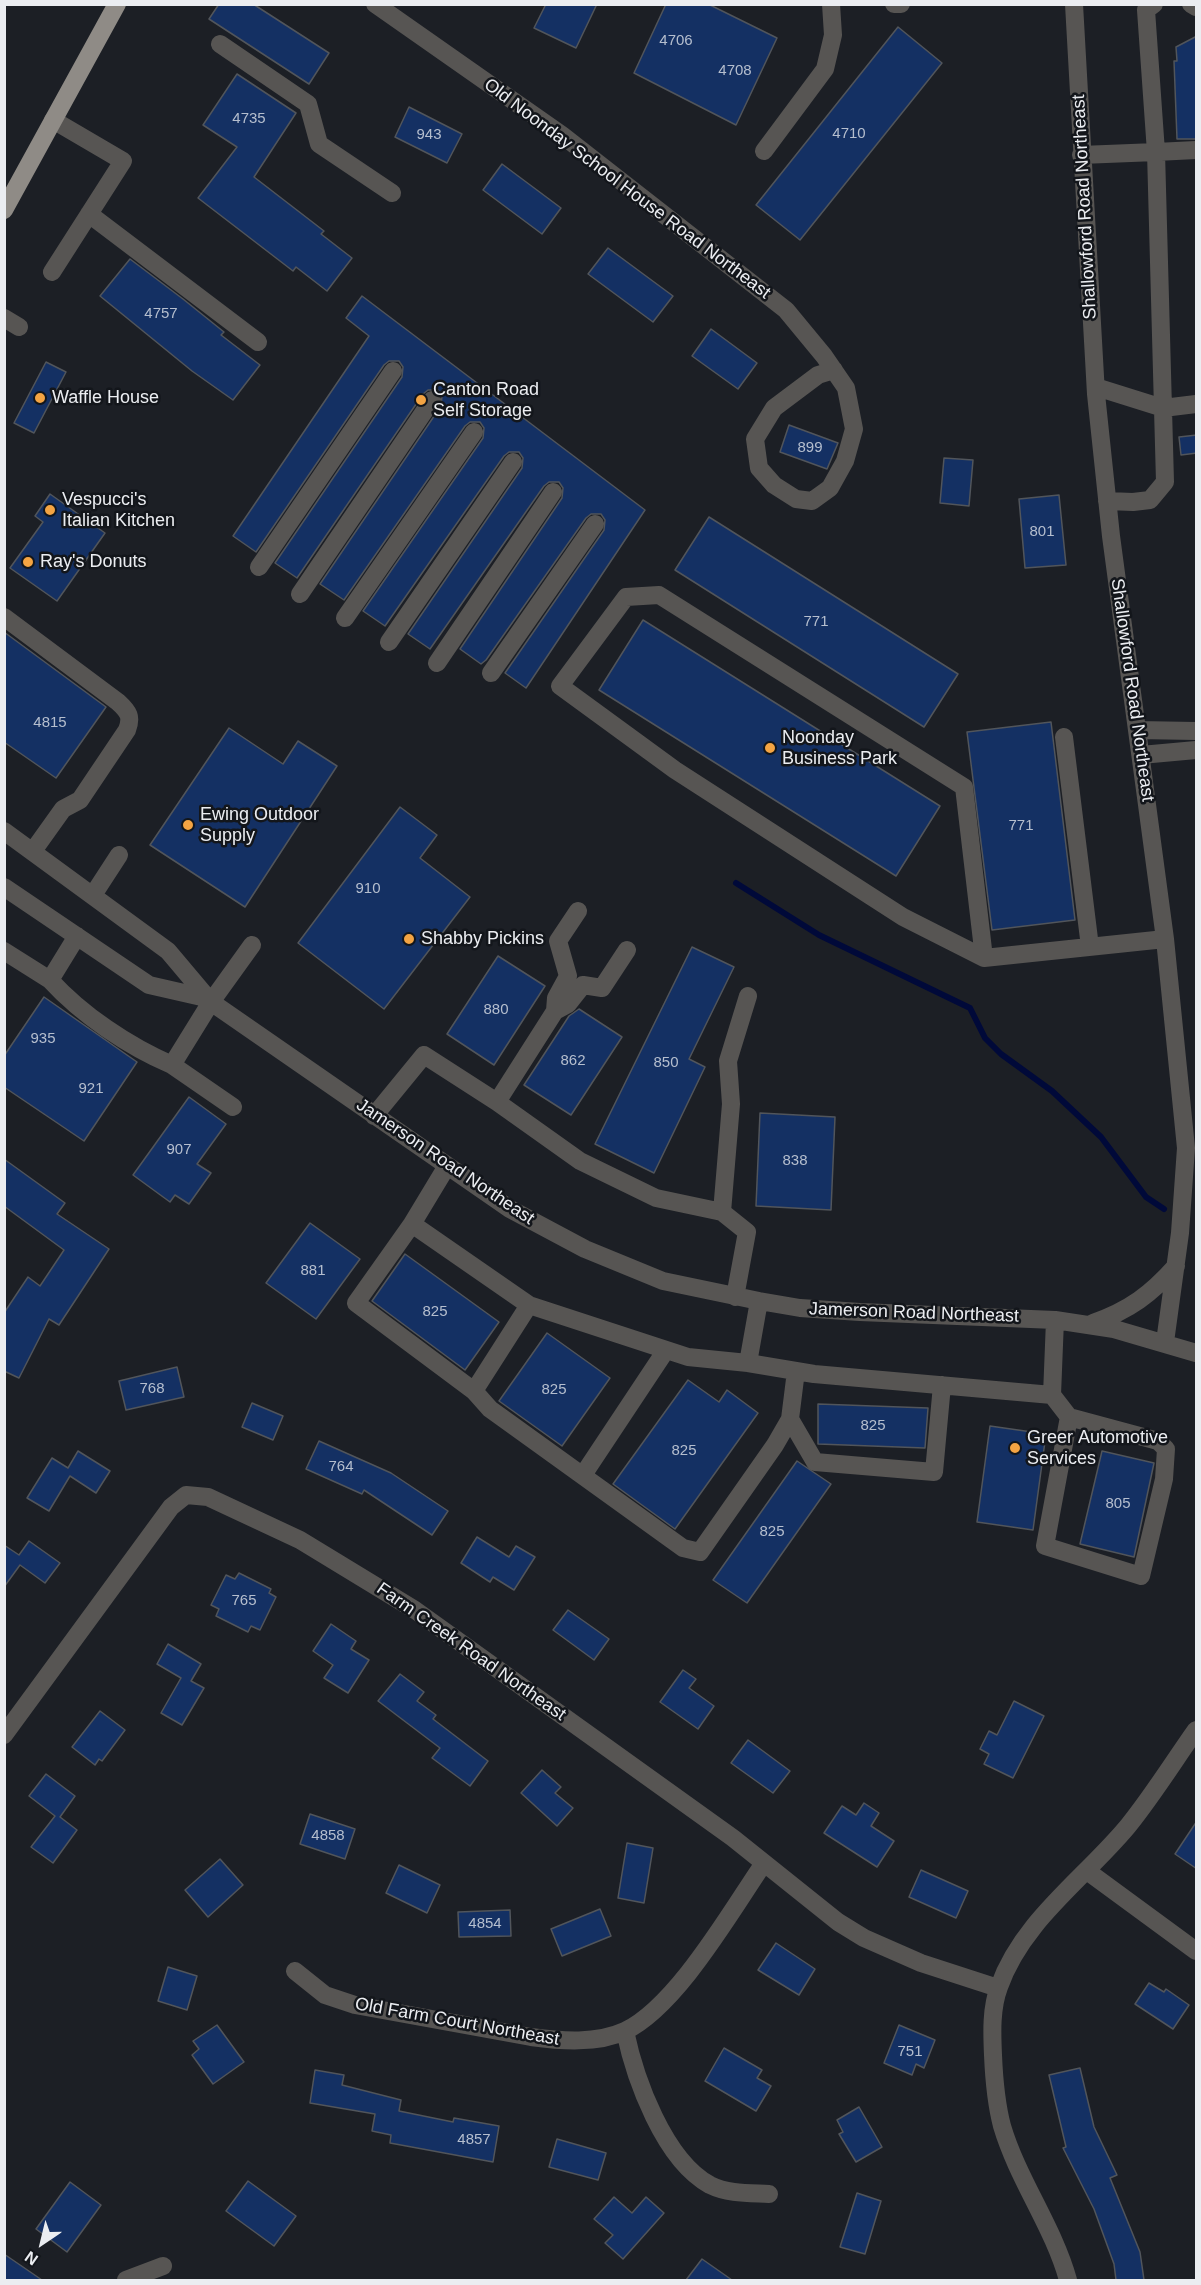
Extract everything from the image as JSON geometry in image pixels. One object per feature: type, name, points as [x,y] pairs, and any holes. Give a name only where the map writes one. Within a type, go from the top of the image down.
[{"type":"main road","points":[[4,210],[117,4]]},
{"type":"street","name":"Old Noonday School House Road Northeast","points":[[375,4],[562,135],[786,310],[834,370],[846,388],[854,429],[845,461],[830,488],[812,501],[796,499],[774,485],[759,468],[755,439],[774,408],[818,375],[834,370]]},
{"type":"street","points":[[764,151],[825,69],[833,35],[831,4]]},
{"type":"street","points":[[894,4],[901,4]]},
{"type":"street","name":"Shallowford Road Northeast","points":[[1074,4],[1096,387],[1107,501],[1165,939],[1186,1148],[1176,1266],[1165,1342]]},
{"type":"street","points":[[1107,501],[1150,500],[1165,482],[1156,152],[1146,10],[1154,4]]},
{"type":"street","points":[[220,44],[308,104],[319,144],[392,193]]},
{"type":"street","points":[[52,272],[123,161],[53,120]]},
{"type":"street","points":[[1081,155],[1197,150]]},
{"type":"street","points":[[89,214],[258,342]]},
{"type":"street","points":[[259,567],[393,370]]},
{"type":"street","points":[[1096,387],[1163,408],[1197,404]]},
{"type":"street","points":[[300,594],[432,400]]},
{"type":"street","points":[[345,618],[474,432]]},
{"type":"street","points":[[389,642],[513,462]]},
{"type":"street","points":[[437,663],[553,492]]},
{"type":"street","points":[[491,673],[595,524]]},
{"type":"street","points":[[984,958],[964,787],[659,595],[626,597],[561,686],[675,770],[883,904],[984,958],[1165,939]]},
{"type":"street","points":[[4,617],[54,652],[68,667],[128,712],[130,721],[127,730],[80,800],[63,808],[33,851]]},
{"type":"street","points":[[1137,730],[1197,730]]},
{"type":"street","points":[[1064,737],[1090,947]]},
{"type":"street","points":[[1141,754],[1197,750]]},
{"type":"street","name":"Jamerson Road Northeast","points":[[4,831],[168,951],[208,1000],[510,1209],[585,1249],[663,1281],[800,1308],[1055,1320],[1165,1342]]},
{"type":"street","points":[[93,895],[119,855]]},
{"type":"street","name":"Jamerson Road Northeast","points":[[4,887],[149,985],[208,1000]]},
{"type":"street","points":[[497,1102],[555,1011],[556,998],[568,976],[558,941],[578,911]]},
{"type":"street","points":[[50,980],[77,936]]},
{"type":"street","points":[[172,1065],[208,1000],[252,945]]},
{"type":"street","points":[[555,1011],[568,1004],[584,985],[602,988],[627,950]]},
{"type":"street","points":[[4,951],[50,980],[65,997],[136,1047],[172,1065],[232,1107]]},
{"type":"street","points":[[722,1212],[731,1104],[728,1061],[748,996]]},
{"type":"street","points":[[374,1116],[424,1055],[497,1102],[580,1161],[656,1198],[722,1212],[747,1232],[735,1297]]},
{"type":"street","points":[[447,1166],[412,1224],[356,1303],[474,1391],[490,1409],[683,1548],[700,1552],[775,1445],[790,1419],[796,1371]]},
{"type":"street","points":[[412,1224],[529,1305],[688,1357],[796,1371],[1052,1395]]},
{"type":"street","points":[[1089,1325],[1121,1313],[1155,1289],[1176,1266]]},
{"type":"street","points":[[747,1363],[759,1301]]},
{"type":"street","points":[[474,1391],[529,1305]]},
{"type":"street","points":[[1055,1320],[1052,1395],[1068,1417],[1158,1441],[1166,1449],[1164,1479],[1141,1576],[1045,1546],[1068,1417]]},
{"type":"street","points":[[1165,1342],[1197,1353]]},
{"type":"street","points":[[583,1475],[666,1350]]},
{"type":"street","points":[[790,1419],[815,1462],[934,1472],[942,1385]]},
{"type":"street","name":"Farm Creek Road Northeast","points":[[4,1735],[171,1507],[186,1495],[208,1497],[300,1540],[416,1610],[764,1863],[838,1922],[864,1938],[921,1963],[998,1989]]},
{"type":"street","points":[[1068,2280],[1046,2223],[1011,2152],[996,2104],[992,2043],[993,2014],[998,1989],[1012,1958],[1032,1931],[1129,1825],[1197,1730]]},
{"type":"street","name":"Old Farm Court Northeast","points":[[295,1971],[325,1995],[355,2005],[558,2041],[601,2037],[625,2031],[650,2013],[670,1994],[764,1863]]},
{"type":"street","points":[[1087,1871],[1197,1951]]},
{"type":"street","points":[[625,2031],[630,2052],[651,2109],[678,2154],[695,2173],[711,2185],[736,2193],[769,2194]]},
{"type":"street","points":[[126,2280],[163,2266]]},
{"type":"building","points":[[219,4],[253,4],[329,53],[309,84],[209,19]]},
{"type":"building","points":[[546,4],[597,4],[576,48],[534,28]]},
{"type":"building","points":[[666,4],[708,4],[777,38],[736,125],[634,73]]},
{"type":"building","points":[[898,27],[942,63],[800,240],[756,205]]},
{"type":"building","points":[[1197,36],[1197,139],[1177,139],[1174,61],[1177,61],[1176,47]]},
{"type":"building","points":[[237,74],[296,113],[254,177],[324,231],[321,234],[352,258],[327,291],[296,267],[293,271],[198,198],[237,147],[203,125]]},
{"type":"building","points":[[409,107],[462,134],[447,163],[395,137]]},
{"type":"building","points":[[502,164],[561,208],[542,234],[483,190]]},
{"type":"building","points":[[608,248],[673,296],[653,322],[588,274]]},
{"type":"building","points":[[130,259],[224,332],[221,335],[260,365],[233,400],[192,371],[100,296]]},
{"type":"building","points":[[362,296],[645,510],[526,688],[505,673],[604,530],[605,520],[601,514],[591,514],[586,518],[486,660],[481,664],[460,649],[562,498],[563,488],[559,482],[549,482],[544,486],[430,649],[408,634],[522,468],[523,458],[519,452],[509,452],[504,456],[385,626],[363,611],[483,438],[484,428],[480,422],[470,422],[465,426],[344,600],[320,584],[441,406],[442,396],[438,390],[428,390],[423,394],[297,578],[275,563],[402,377],[403,367],[399,361],[389,361],[384,365],[256,552],[233,536],[369,336],[346,318]]},
{"type":"building","points":[[711,329],[757,363],[738,389],[692,356]]},
{"type":"building","name":"Waffle House","points":[[46,362],[66,372],[34,433],[14,423]]},
{"type":"building","points":[[789,425],[838,443],[827,469],[780,452]]},
{"type":"building","points":[[1197,435],[1197,453],[1181,455],[1179,437]]},
{"type":"building","points":[[944,458],[973,460],[969,506],[940,503]]},
{"type":"building","points":[[50,494],[105,533],[57,601],[10,568],[43,522],[35,516]]},
{"type":"building","points":[[1059,495],[1066,565],[1025,568],[1019,499]]},
{"type":"building","name":"Noonday Business Park","points":[[709,517],[958,674],[924,727],[675,570]]},
{"type":"building","name":"Noonday Business Park","points":[[643,620],[940,806],[896,876],[599,690]]},
{"type":"building","points":[[4,632],[106,707],[56,778],[4,742]]},
{"type":"building","points":[[1051,722],[1075,920],[992,930],[967,732]]},
{"type":"building","points":[[229,728],[283,764],[298,741],[337,766],[245,907],[150,845]]},
{"type":"building","points":[[400,807],[437,835],[420,858],[470,897],[384,1009],[298,943]]},
{"type":"building","points":[[692,947],[734,967],[689,1059],[705,1067],[654,1173],[595,1144]]},
{"type":"building","points":[[498,956],[545,986],[494,1065],[447,1034]]},
{"type":"building","points":[[44,997],[137,1062],[84,1141],[4,1087],[4,1056]]},
{"type":"building","points":[[579,1009],[622,1037],[571,1115],[524,1085],[569,1016]]},
{"type":"building","points":[[189,1097],[226,1124],[197,1164],[211,1173],[189,1204],[175,1195],[170,1202],[133,1175]]},
{"type":"building","points":[[760,1113],[835,1117],[831,1210],[756,1206]]},
{"type":"building","points":[[4,1159],[65,1203],[57,1214],[109,1249],[59,1325],[49,1319],[19,1378],[4,1371],[4,1313],[28,1277],[40,1286],[64,1250],[4,1206]]},
{"type":"building","points":[[310,1223],[360,1259],[316,1319],[266,1283]]},
{"type":"building","points":[[405,1254],[499,1322],[465,1370],[372,1301]]},
{"type":"building","points":[[547,1333],[610,1378],[562,1446],[499,1401]]},
{"type":"building","points":[[177,1367],[184,1397],[126,1410],[119,1381]]},
{"type":"building","points":[[688,1380],[719,1402],[727,1390],[758,1413],[675,1529],[613,1484]]},
{"type":"building","points":[[252,1403],[283,1416],[273,1440],[242,1427]]},
{"type":"building","points":[[818,1404],[928,1408],[925,1448],[818,1444]]},
{"type":"building","points":[[990,1426],[1046,1434],[1033,1530],[977,1522]]},
{"type":"building","points":[[319,1441],[391,1473],[448,1511],[432,1535],[364,1490],[362,1494],[306,1469]]},
{"type":"building","points":[[78,1451],[110,1471],[96,1493],[70,1476],[49,1511],[27,1498],[52,1458],[68,1468]]},
{"type":"building","points":[[1102,1451],[1154,1463],[1134,1557],[1080,1544]]},
{"type":"building","points":[[797,1461],[831,1484],[747,1603],[713,1580]]},
{"type":"building","points":[[477,1537],[509,1557],[516,1546],[535,1557],[514,1590],[493,1577],[490,1582],[461,1563]]},
{"type":"building","points":[[29,1541],[60,1563],[45,1583],[20,1565],[4,1587],[4,1545],[19,1555]]},
{"type":"building","points":[[239,1573],[271,1589],[269,1593],[276,1597],[260,1630],[251,1626],[248,1632],[216,1616],[219,1609],[211,1605],[226,1575],[235,1579]]},
{"type":"building","points":[[568,1610],[609,1639],[594,1660],[553,1630]]},
{"type":"building","points":[[331,1624],[356,1641],[351,1649],[369,1660],[348,1693],[324,1678],[333,1665],[313,1651]]},
{"type":"building","points":[[168,1644],[201,1664],[191,1681],[204,1688],[182,1725],[161,1713],[181,1678],[157,1664]]},
{"type":"building","points":[[683,1670],[696,1679],[689,1688],[714,1706],[698,1729],[660,1702]]},
{"type":"building","points":[[400,1674],[424,1692],[417,1701],[436,1715],[433,1719],[488,1761],[470,1786],[432,1758],[440,1748],[378,1701]]},
{"type":"building","points":[[1014,1701],[1044,1716],[1013,1778],[984,1764],[989,1754],[980,1749],[989,1731],[997,1735]]},
{"type":"building","points":[[100,1711],[125,1730],[102,1761],[99,1759],[95,1765],[72,1747]]},
{"type":"building","points":[[748,1740],[790,1771],[773,1793],[731,1763]]},
{"type":"building","points":[[542,1770],[561,1787],[555,1793],[573,1808],[557,1826],[521,1793]]},
{"type":"building","points":[[46,1774],[75,1796],[60,1817],[77,1830],[53,1863],[31,1847],[55,1816],[29,1796]]},
{"type":"building","points":[[864,1803],[879,1813],[871,1826],[894,1841],[877,1867],[824,1833],[842,1806],[856,1815]]},
{"type":"building","points":[[310,1814],[355,1829],[345,1859],[300,1844]]},
{"type":"building","points":[[1197,1821],[1197,1869],[1175,1854]]},
{"type":"building","points":[[627,1843],[653,1848],[644,1903],[618,1898]]},
{"type":"building","points":[[220,1859],[243,1885],[208,1917],[185,1890]]},
{"type":"building","points":[[399,1865],[440,1885],[427,1913],[386,1893]]},
{"type":"building","points":[[921,1870],[968,1891],[956,1918],[909,1897]]},
{"type":"building","points":[[600,1909],[611,1936],[562,1956],[551,1929]]},
{"type":"building","points":[[510,1910],[511,1936],[459,1937],[458,1912]]},
{"type":"building","points":[[776,1943],[815,1969],[799,1995],[758,1970]]},
{"type":"building","points":[[168,1967],[197,1976],[187,2010],[158,2001]]},
{"type":"building","points":[[1149,1983],[1164,1992],[1166,1989],[1189,2005],[1173,2029],[1135,2004]]},
{"type":"building","points":[[217,2025],[244,2062],[213,2084],[192,2055],[199,2049],[193,2041]]},
{"type":"building","points":[[899,2025],[935,2040],[924,2068],[916,2064],[912,2075],[884,2063]]},
{"type":"building","points":[[724,2048],[762,2070],[757,2078],[771,2086],[756,2111],[705,2081]]},
{"type":"building","points":[[1080,2068],[1094,2127],[1117,2175],[1110,2178],[1140,2252],[1144,2280],[1116,2280],[1114,2264],[1094,2209],[1063,2148],[1066,2147],[1049,2075]]},
{"type":"building","points":[[315,2070],[344,2075],[342,2085],[401,2100],[399,2111],[453,2122],[454,2118],[499,2126],[493,2162],[390,2143],[391,2135],[372,2131],[375,2114],[310,2103]]},
{"type":"building","points":[[859,2107],[882,2147],[856,2162],[839,2134],[843,2132],[837,2120]]},
{"type":"building","points":[[557,2139],[606,2153],[598,2180],[549,2167]]},
{"type":"building","points":[[248,2181],[296,2216],[274,2246],[226,2211]]},
{"type":"building","points":[[70,2182],[101,2205],[67,2252],[36,2229]]},
{"type":"building","points":[[857,2193],[881,2201],[865,2254],[840,2247]]},
{"type":"building","points":[[614,2197],[632,2213],[646,2197],[664,2213],[623,2259],[605,2243],[613,2235],[594,2219]]},
{"type":"building","points":[[4,2254],[42,2280],[4,2280]]},
{"type":"building","points":[[702,2259],[732,2280],[686,2280]]},
{"type":"waterway","points":[[736,883],[819,935],[970,1008],[985,1038],[1001,1054],[1052,1091],[1101,1137],[1146,1197],[1164,1209]]},
{"type":"place","name":"Waffle House","points":[[40,398]]},
{"type":"place","name":"Canton Road Self Storage","points":[[421,400]]},
{"type":"place","name":"Vespucci's Italian Kitchen","points":[[50,510]]},
{"type":"place","name":"Ray's Donuts","points":[[28,562]]},
{"type":"place","name":"Noonday Business Park","points":[[770,748]]},
{"type":"place","name":"Ewing Outdoor Supply","points":[[188,825]]},
{"type":"place","name":"Shabby Pickins","points":[[409,939]]},
{"type":"place","name":"Greer Automotive Services","points":[[1015,1448]]}]
